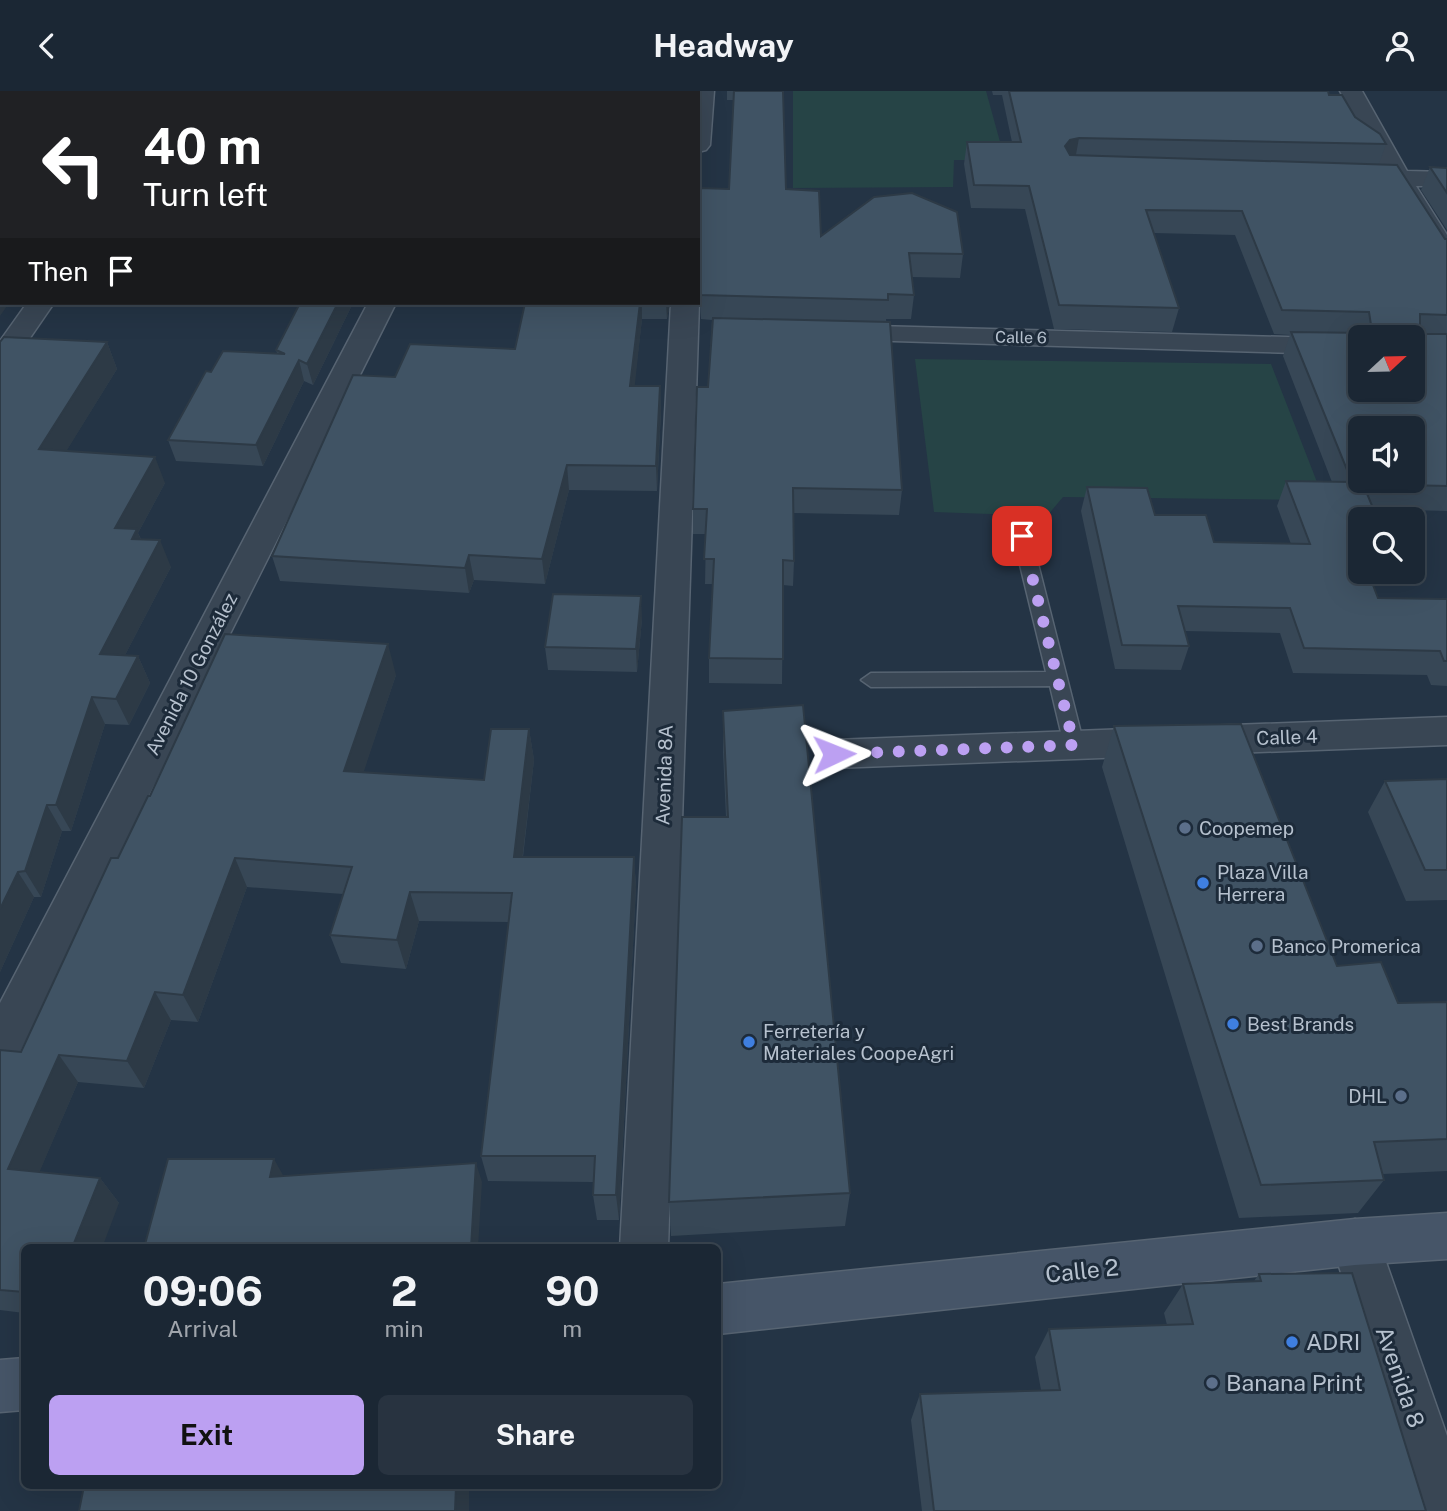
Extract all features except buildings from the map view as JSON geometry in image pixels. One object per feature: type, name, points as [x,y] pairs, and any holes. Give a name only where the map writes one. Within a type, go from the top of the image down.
[{"type":"main road","name":"Calle 2","points":[[721,1309],[1355,1242],[1447,1236]]},
{"type":"main road","points":[[0,1387],[21,1384]]},
{"type":"street","points":[[700,123],[703,91]]},
{"type":"street","points":[[1351,91],[1399,179],[1447,255]]},
{"type":"street","points":[[1331,177],[1447,179]]},
{"type":"street","points":[[4,350],[38,305]]},
{"type":"street","name":"Avenida 10 González","points":[[0,1046],[381,305]]},
{"type":"street","name":"Avenida 8A","points":[[644,1244],[692,321]]},
{"type":"street","name":"Calle 6","points":[[806,333],[1348,347]]},
{"type":"street","name":"Calle 4","points":[[834,754],[1447,731]]},
{"type":"street","name":"Avenida 8","points":[[1355,1242],[1446,1511]]},
{"type":"lane","points":[[1022,536],[1074,745]]},
{"type":"lane","points":[[871,680],[1058,679]]},
{"type":"green space","points":[[793,91],[986,91],[1005,160],[954,160],[953,187],[793,188]]},
{"type":"green space","points":[[915,359],[1271,364],[1324,500],[1063,497],[1047,516],[934,512]]},
{"type":"place","name":"Coopemep","points":[[1185,828]]},
{"type":"place","name":"Plaza Villa Herrera","points":[[1203,883]]},
{"type":"place","name":"Banco Promerica","points":[[1257,946]]},
{"type":"place","name":"Best Brands","points":[[1233,1024]]},
{"type":"place","name":"Ferretería y Materiales CoopeAgri","points":[[749,1042]]},
{"type":"place","name":"DHL","points":[[1401,1096]]},
{"type":"place","name":"ADRI","points":[[1292,1342]]},
{"type":"place","name":"Banana Print","points":[[1212,1383]]},
{"type":"route","points":[[834,754],[1074,745],[1022,536]]}]
